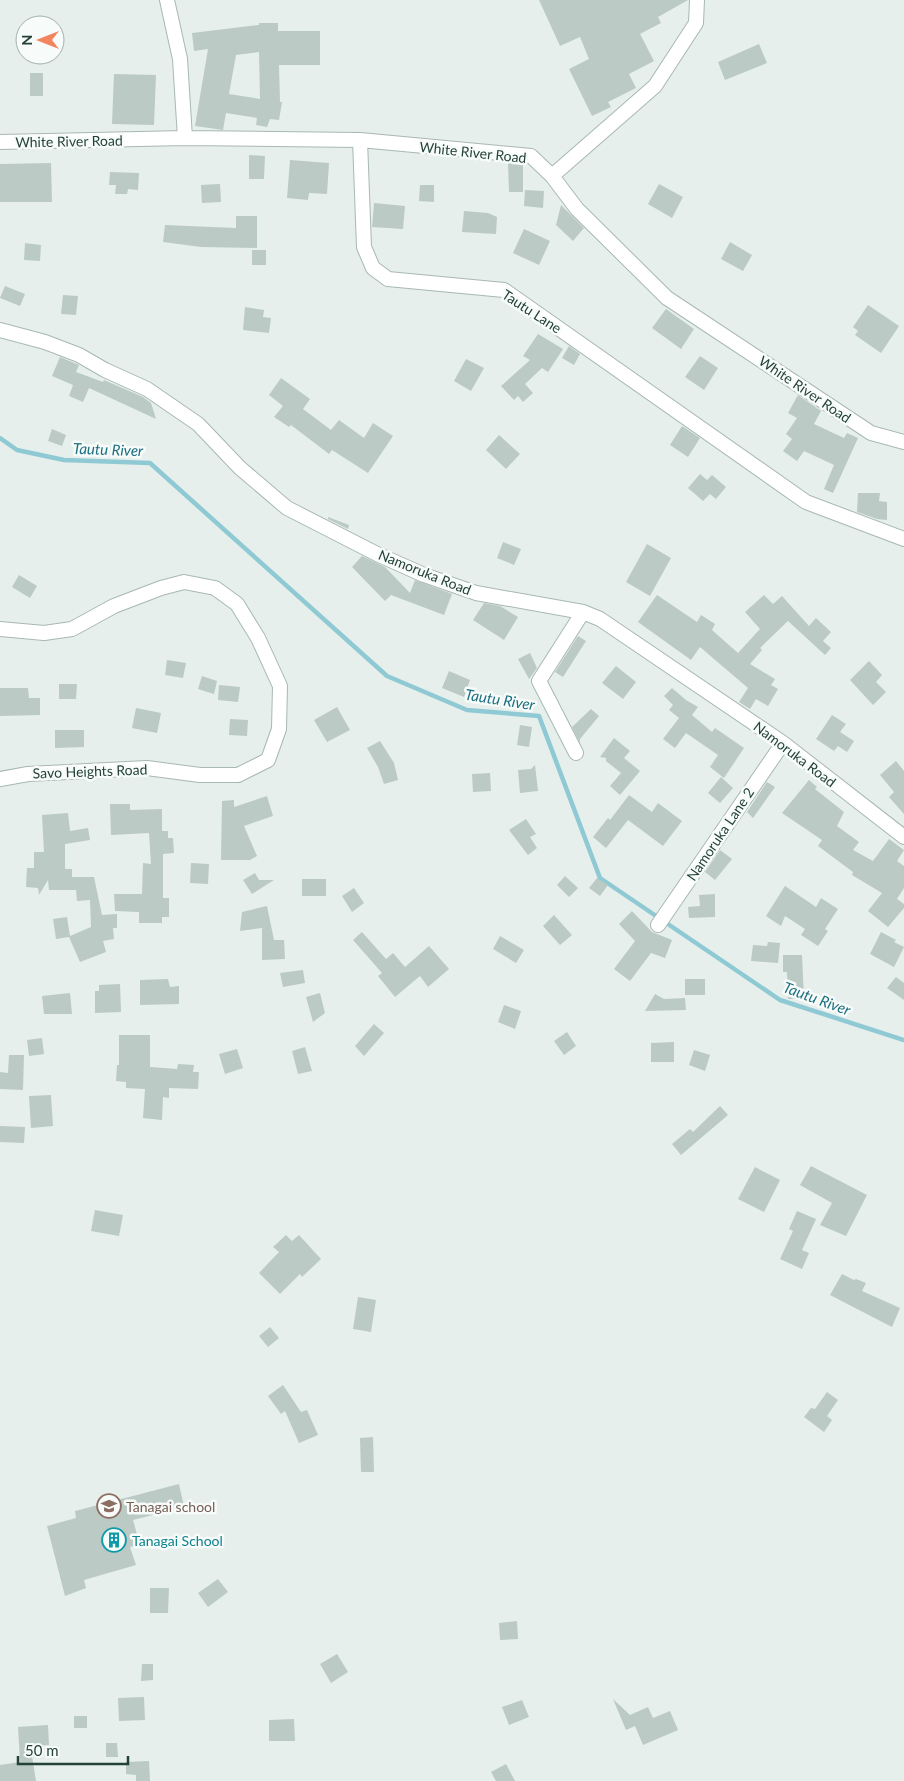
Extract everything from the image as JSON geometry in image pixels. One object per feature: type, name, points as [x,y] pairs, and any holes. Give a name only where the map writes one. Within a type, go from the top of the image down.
[{"type":"street","points":[[167,0],[180,59],[185,138]]},
{"type":"street","points":[[552,176],[654,86],[696,23],[697,0]]},
{"type":"street","name":"White River Road","points":[[0,142],[185,138],[360,140],[531,156],[552,176],[577,209],[668,298],[871,433],[904,442]]},
{"type":"street","name":"Tautu Lane","points":[[360,140],[364,247],[372,268],[388,279],[504,290],[806,502],[904,539]]},
{"type":"street","name":"Namoruka Road","points":[[0,330],[79,355],[105,370],[148,389],[198,424],[240,468],[287,508],[377,554],[424,575],[476,593],[583,612],[608,624],[783,743],[904,837]]},
{"type":"street","name":"Savo Heights Road","points":[[0,629],[44,633],[72,629],[114,606],[161,588],[184,582],[216,588],[237,604],[258,638],[280,686],[279,729],[268,760],[238,775],[200,774],[147,768],[28,774],[0,779]]},
{"type":"street","points":[[576,753],[539,680],[583,612]]},
{"type":"street","name":"Namoruka Lane 2","points":[[658,925],[783,743]]},
{"type":"building","points":[[539,0],[688,0],[658,17],[661,23],[640,34],[654,61],[629,74],[636,88],[608,102],[611,107],[592,116],[569,69],[589,59],[580,37],[560,46]]},
{"type":"building","points":[[259,23],[278,23],[278,31],[320,31],[320,65],[279,65],[280,102],[282,102],[279,120],[270,119],[267,127],[256,125],[257,118],[226,113],[223,130],[195,126],[208,49],[194,51],[192,33],[259,25]],"holes":[[[259,52],[260,99],[229,94],[236,55]]]},
{"type":"building","points":[[759,44],[767,63],[725,80],[718,62]]},
{"type":"building","points":[[30,73],[43,73],[43,96],[30,96]]},
{"type":"building","points":[[114,74],[156,75],[154,125],[112,124]]},
{"type":"building","points":[[249,155],[265,156],[264,179],[249,179]]},
{"type":"building","points":[[290,160],[329,163],[327,194],[309,193],[308,200],[287,198]]},
{"type":"building","points":[[51,163],[52,202],[0,202],[0,164]]},
{"type":"building","points":[[508,163],[523,164],[523,192],[509,192]]},
{"type":"building","points":[[110,172],[139,173],[138,190],[128,189],[127,194],[115,194],[116,185],[109,185]]},
{"type":"building","points":[[220,184],[221,202],[202,203],[201,185]]},
{"type":"building","points":[[659,184],[683,197],[672,218],[648,204]]},
{"type":"building","points":[[420,185],[434,185],[434,202],[419,201]]},
{"type":"building","points":[[525,190],[544,191],[543,208],[524,206]]},
{"type":"building","points":[[374,203],[405,206],[403,229],[372,227]]},
{"type":"building","points":[[561,205],[584,228],[573,241],[556,225]]},
{"type":"building","points":[[464,211],[488,213],[497,217],[496,234],[462,232]]},
{"type":"building","points":[[236,216],[257,216],[257,248],[201,247],[163,242],[165,225],[236,228]]},
{"type":"building","points":[[524,229],[550,241],[539,265],[513,253]]},
{"type":"building","points":[[730,242],[752,255],[743,271],[721,259]]},
{"type":"building","points":[[25,243],[41,245],[40,261],[24,260]]},
{"type":"building","points":[[252,250],[266,250],[266,265],[252,265]]},
{"type":"building","points":[[5,286],[25,294],[20,306],[0,298]]},
{"type":"building","points":[[63,295],[78,296],[76,315],[61,314]]},
{"type":"building","points":[[868,305],[899,326],[881,353],[855,335],[858,331],[853,327]]},
{"type":"building","points":[[245,307],[264,310],[263,317],[271,318],[269,333],[243,330]]},
{"type":"building","points":[[666,309],[694,329],[681,349],[652,328]]},
{"type":"building","points":[[538,334],[563,349],[548,372],[542,368],[525,384],[533,393],[523,402],[518,396],[514,400],[501,386],[530,360],[523,356]]},
{"type":"building","points":[[569,346],[580,354],[574,365],[562,358]]},
{"type":"building","points":[[700,356],[718,368],[704,390],[685,377]]},
{"type":"building","points":[[60,357],[79,365],[76,372],[103,382],[104,380],[143,397],[151,403],[156,419],[89,388],[83,402],[69,396],[73,385],[52,376]]},
{"type":"building","points":[[466,359],[484,368],[471,391],[454,381]]},
{"type":"building","points":[[281,378],[310,399],[303,409],[331,430],[339,420],[364,438],[373,423],[393,436],[368,473],[332,450],[329,454],[291,425],[289,427],[274,417],[283,406],[269,395]]},
{"type":"building","points":[[798,395],[821,411],[814,424],[844,438],[847,433],[858,438],[833,493],[824,489],[834,465],[804,451],[797,461],[783,451],[792,439],[786,434],[797,418],[788,413]]},
{"type":"building","points":[[682,426],[700,438],[688,457],[670,445]]},
{"type":"building","points":[[52,429],[66,435],[62,446],[48,441]]},
{"type":"building","points":[[499,435],[520,454],[506,469],[486,450]]},
{"type":"building","points":[[700,474],[707,480],[712,475],[726,487],[716,499],[710,494],[703,501],[688,488]]},
{"type":"building","points":[[858,493],[880,493],[879,501],[887,502],[887,520],[877,519],[857,512]]},
{"type":"building","points":[[328,517],[349,525],[348,529],[328,519]]},
{"type":"building","points":[[503,542],[521,549],[514,565],[497,558]]},
{"type":"building","points":[[647,544],[671,558],[650,596],[626,582]]},
{"type":"building","points":[[362,556],[385,567],[410,593],[415,580],[452,594],[444,615],[391,595],[385,601],[352,567]]},
{"type":"building","points":[[19,575],[37,586],[30,598],[12,587]]},
{"type":"building","points":[[657,595],[697,622],[701,615],[715,624],[712,630],[738,653],[760,629],[745,612],[764,595],[773,604],[782,596],[809,626],[816,618],[831,632],[823,641],[831,648],[825,655],[788,621],[760,648],[762,650],[750,664],[775,679],[771,685],[778,689],[768,706],[756,699],[750,709],[739,702],[748,688],[700,647],[691,660],[638,622]]},
{"type":"building","points":[[484,603],[500,606],[518,617],[504,640],[473,620]]},
{"type":"building","points":[[578,636],[586,641],[563,677],[555,672]]},
{"type":"building","points":[[530,653],[537,668],[529,679],[518,659]]},
{"type":"building","points":[[167,660],[186,663],[183,678],[165,675]]},
{"type":"building","points":[[869,661],[882,675],[876,682],[886,692],[873,705],[850,680]]},
{"type":"building","points":[[616,666],[636,682],[623,699],[602,683]]},
{"type":"building","points":[[449,671],[470,680],[464,697],[442,688]]},
{"type":"building","points":[[202,676],[217,681],[214,694],[198,689]]},
{"type":"building","points":[[59,684],[77,684],[76,699],[59,699]]},
{"type":"building","points":[[219,685],[240,687],[238,702],[218,700]]},
{"type":"building","points":[[0,688],[28,688],[29,698],[40,698],[40,715],[0,716]]},
{"type":"building","points":[[672,688],[698,707],[692,715],[712,732],[715,728],[744,748],[724,778],[710,767],[718,755],[686,733],[675,748],[663,739],[679,718],[669,710],[673,705],[664,696]]},
{"type":"building","points":[[337,707],[350,730],[327,742],[314,720]]},
{"type":"building","points":[[136,708],[161,713],[157,733],[132,728]]},
{"type":"building","points":[[591,709],[599,716],[580,739],[580,743],[572,727]]},
{"type":"building","points":[[832,715],[846,724],[840,732],[854,741],[847,752],[838,746],[834,751],[816,739]]},
{"type":"building","points":[[230,719],[248,720],[247,736],[229,735]]},
{"type":"building","points":[[520,725],[532,727],[529,747],[517,745]]},
{"type":"building","points":[[55,730],[84,730],[84,747],[55,748]]},
{"type":"building","points":[[614,738],[630,751],[624,758],[640,771],[620,795],[610,786],[621,773],[606,761],[606,758],[600,757]]},
{"type":"building","points":[[380,741],[394,763],[398,780],[384,784],[378,767],[367,748]]},
{"type":"building","points":[[896,761],[904,771],[904,814],[889,797],[894,792],[880,775]]},
{"type":"building","points":[[535,765],[538,791],[520,793],[518,770],[531,769]]},
{"type":"building","points":[[490,773],[491,791],[473,792],[472,774]]},
{"type":"building","points":[[721,777],[733,788],[720,803],[708,793]]},
{"type":"building","points":[[809,780],[817,787],[815,789],[844,812],[837,826],[859,842],[853,850],[873,861],[889,839],[904,850],[897,861],[904,866],[904,888],[897,899],[904,904],[904,908],[888,927],[868,911],[882,893],[852,875],[853,872],[818,846],[822,840],[782,813]]},
{"type":"building","points":[[767,782],[775,787],[753,818],[747,812]]},
{"type":"building","points":[[629,795],[652,812],[658,803],[682,821],[663,846],[628,820],[606,848],[593,837],[608,818],[610,820]]},
{"type":"building","points":[[267,796],[273,816],[244,826],[257,856],[250,860],[221,860],[222,801],[234,800],[234,807]]},
{"type":"building","points":[[110,804],[130,804],[130,810],[162,809],[162,831],[168,831],[168,838],[173,838],[174,853],[163,854],[163,898],[169,898],[169,917],[162,917],[162,923],[139,923],[139,912],[115,911],[114,894],[142,894],[143,863],[151,864],[149,833],[111,835]]},
{"type":"building","points":[[68,813],[70,831],[88,828],[90,840],[65,844],[65,869],[72,869],[72,877],[94,877],[102,915],[117,914],[117,928],[113,928],[114,939],[103,941],[106,952],[80,962],[69,937],[56,939],[53,919],[67,917],[70,936],[91,927],[90,900],[77,901],[76,890],[49,890],[48,880],[39,895],[38,888],[26,887],[27,868],[34,868],[34,852],[44,852],[42,815]]},
{"type":"building","points":[[526,819],[536,834],[530,837],[537,848],[528,855],[509,830]]},
{"type":"building","points":[[720,850],[732,859],[715,880],[705,872]]},
{"type":"building","points":[[191,863],[209,864],[208,884],[190,883]]},
{"type":"building","points":[[255,873],[259,880],[274,880],[252,894],[243,880]]},
{"type":"building","points":[[565,876],[578,888],[569,897],[557,885]]},
{"type":"building","points":[[597,878],[608,885],[600,896],[589,888]]},
{"type":"building","points":[[302,879],[326,879],[326,896],[302,896]]},
{"type":"building","points":[[785,886],[816,907],[821,898],[838,909],[825,929],[828,931],[818,946],[801,935],[805,929],[785,916],[781,926],[766,916]]},
{"type":"building","points":[[354,888],[364,903],[352,912],[342,896]]},
{"type":"building","points":[[715,894],[715,917],[689,918],[688,907],[700,906],[699,895]]},
{"type":"building","points":[[267,906],[274,940],[284,940],[285,959],[262,960],[262,928],[240,931],[242,912]]},
{"type":"building","points":[[632,911],[652,932],[672,940],[665,958],[651,953],[630,981],[614,969],[635,941],[619,924]]},
{"type":"building","points":[[554,915],[572,935],[560,945],[543,926]]},
{"type":"building","points":[[362,932],[386,959],[393,953],[405,967],[429,946],[449,969],[428,987],[420,976],[395,997],[378,976],[382,973],[353,940]]},
{"type":"building","points":[[881,932],[904,947],[894,967],[870,954]]},
{"type":"building","points":[[500,936],[524,950],[516,963],[493,949]]},
{"type":"building","points":[[768,942],[780,943],[778,963],[751,961],[753,945],[767,946]]},
{"type":"building","points":[[783,955],[802,955],[804,999],[788,999],[787,972],[783,972]]},
{"type":"building","points":[[303,970],[305,983],[283,987],[280,973]]},
{"type":"building","points":[[896,977],[904,983],[904,1000],[887,988]]},
{"type":"building","points":[[168,979],[170,987],[179,986],[179,1004],[140,1005],[140,980]]},
{"type":"building","points":[[685,979],[705,979],[705,995],[685,995]]},
{"type":"building","points":[[120,984],[121,1012],[95,1013],[95,991],[99,991],[99,985]]},
{"type":"building","points":[[70,993],[72,1014],[44,1014],[42,996]]},
{"type":"building","points":[[320,993],[325,1013],[313,1022],[306,997]]},
{"type":"building","points":[[655,994],[664,999],[685,998],[686,1010],[645,1011]]},
{"type":"building","points":[[504,1005],[521,1011],[515,1029],[498,1022]]},
{"type":"building","points":[[374,1024],[384,1033],[364,1056],[355,1046]]},
{"type":"building","points":[[567,1032],[576,1046],[564,1055],[554,1041]]},
{"type":"building","points":[[119,1035],[150,1035],[150,1067],[177,1069],[178,1064],[194,1065],[193,1072],[199,1072],[198,1089],[169,1088],[169,1098],[163,1097],[162,1120],[143,1118],[145,1089],[126,1088],[126,1082],[116,1081],[117,1065],[119,1065]]},
{"type":"building","points":[[42,1038],[44,1054],[29,1056],[27,1040]]},
{"type":"building","points":[[674,1042],[674,1062],[651,1062],[651,1043]]},
{"type":"building","points":[[305,1047],[312,1071],[298,1074],[292,1051]]},
{"type":"building","points":[[237,1049],[243,1068],[225,1074],[219,1054]]},
{"type":"building","points":[[694,1050],[710,1055],[705,1071],[689,1065]]},
{"type":"building","points":[[9,1055],[24,1055],[23,1090],[0,1089],[0,1072],[8,1073]]},
{"type":"building","points":[[51,1095],[53,1126],[31,1128],[29,1096]]},
{"type":"building","points":[[720,1106],[728,1115],[681,1155],[672,1144],[690,1129],[693,1132]]},
{"type":"building","points":[[0,1126],[25,1127],[24,1143],[0,1142]]},
{"type":"building","points":[[811,1166],[867,1195],[846,1236],[820,1225],[832,1203],[800,1185]]},
{"type":"building","points":[[755,1167],[780,1180],[764,1212],[738,1199]]},
{"type":"building","points":[[95,1210],[123,1215],[119,1236],[91,1231]]},
{"type":"building","points":[[797,1211],[816,1219],[802,1250],[809,1253],[802,1269],[780,1259],[793,1231],[789,1229]]},
{"type":"building","points":[[286,1235],[292,1241],[299,1235],[321,1259],[302,1277],[300,1274],[280,1294],[259,1273],[279,1252],[273,1247]]},
{"type":"building","points":[[842,1274],[866,1283],[862,1291],[900,1308],[892,1327],[830,1295]]},
{"type":"building","points":[[358,1297],[376,1300],[371,1332],[353,1329]]},
{"type":"building","points":[[270,1327],[279,1338],[268,1347],[259,1336]]},
{"type":"building","points":[[283,1385],[301,1412],[307,1410],[318,1435],[299,1443],[285,1411],[281,1414],[268,1396]]},
{"type":"building","points":[[827,1392],[838,1400],[827,1416],[832,1420],[824,1432],[804,1417],[811,1408],[815,1409]]},
{"type":"building","points":[[373,1437],[374,1472],[361,1472],[360,1438]]},
{"type":"building","points":[[179,1484],[184,1507],[133,1520],[140,1545],[130,1547],[136,1565],[84,1580],[86,1588],[65,1596],[47,1526],[76,1518],[75,1511]]},
{"type":"building","points":[[218,1579],[228,1592],[208,1607],[198,1593]]},
{"type":"building","points":[[150,1588],[169,1588],[168,1613],[150,1613]]},
{"type":"building","points":[[517,1621],[518,1639],[500,1640],[499,1623]]},
{"type":"building","points":[[337,1654],[348,1672],[331,1683],[320,1664]]},
{"type":"building","points":[[142,1664],[153,1664],[153,1680],[141,1681]]},
{"type":"building","points":[[144,1697],[145,1720],[119,1721],[118,1698]]},
{"type":"building","points":[[613,1699],[630,1715],[648,1707],[653,1718],[670,1711],[678,1730],[643,1745],[635,1726],[626,1730]]},
{"type":"building","points":[[522,1700],[529,1717],[509,1725],[502,1707]]},
{"type":"building","points":[[74,1716],[87,1716],[87,1728],[74,1728]]},
{"type":"building","points":[[294,1719],[295,1741],[269,1741],[269,1720]]},
{"type":"building","points":[[48,1725],[49,1745],[34,1746],[34,1755],[32,1756],[36,1781],[0,1781],[0,1765],[20,1762],[18,1727]]},
{"type":"building","points":[[106,1743],[117,1743],[118,1757],[106,1757]]},
{"type":"building","points":[[149,1761],[150,1781],[136,1781],[136,1775],[126,1774],[126,1762]]},
{"type":"building","points":[[506,1764],[515,1781],[496,1781],[491,1772]]},
{"type":"waterway","name":"Tautu River","points":[[0,438],[17,450],[64,460],[150,463],[387,676],[467,710],[539,716],[600,878],[780,1000],[904,1040]]},
{"type":"place","name":"Tanagai school","points":[[109,1506]]},
{"type":"place","name":"Tanagai School","points":[[114,1540]]}]
